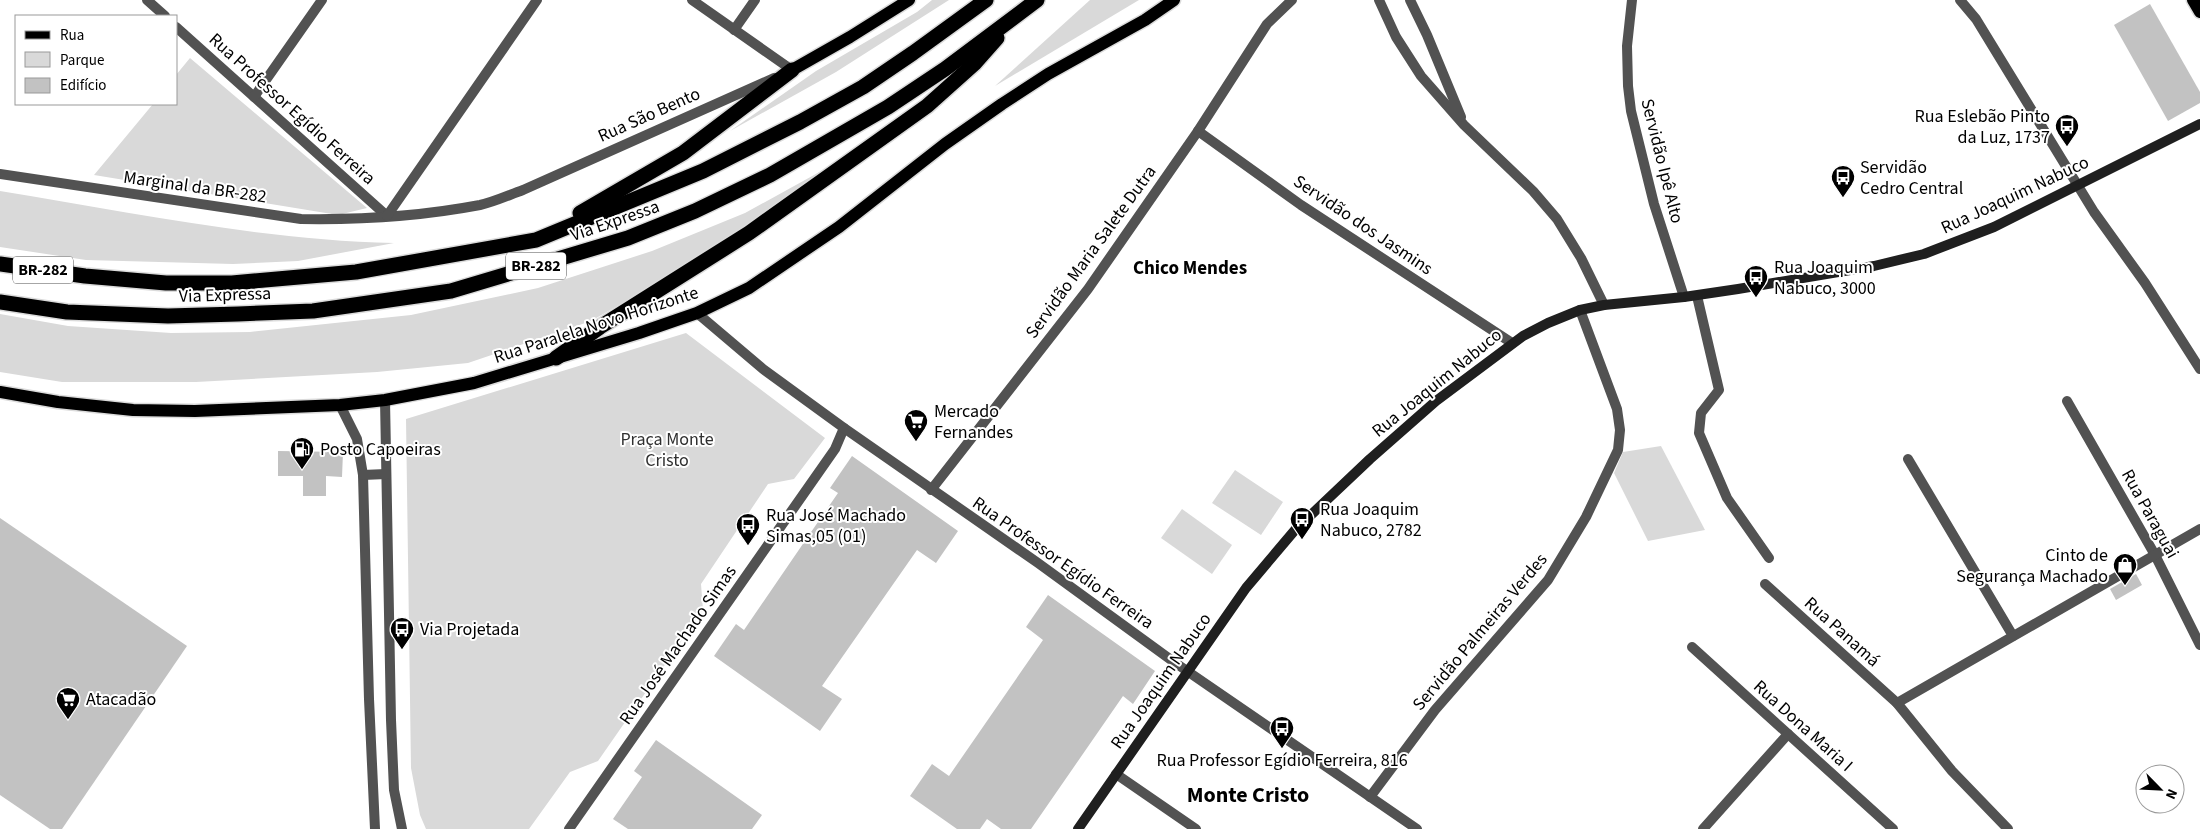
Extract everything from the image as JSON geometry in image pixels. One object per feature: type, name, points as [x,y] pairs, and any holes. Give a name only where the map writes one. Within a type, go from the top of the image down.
[{"type":"highway","name":"Via Expressa","points":[[0,264],[166,283],[232,283],[356,272],[536,240],[703,171],[800,122],[863,87],[986,0]]},
{"type":"highway","name":"Via Expressa","points":[[0,302],[67,312],[168,316],[218,315],[313,311],[452,291],[628,238],[696,211],[770,175],[888,107],[945,69],[1037,0]]},
{"type":"highway","points":[[556,358],[600,327],[749,233],[927,106],[974,64],[1014,18]]},
{"type":"highway","points":[[536,240],[683,153],[792,70]]},
{"type":"main road","name":"Rua São Bento","points":[[792,70],[909,0]]},
{"type":"main road","name":"Rua Paralela Novo Horizonte","points":[[0,392],[58,402],[134,410],[195,411],[340,405],[385,400],[474,383],[639,333],[697,313],[749,288],[839,227],[945,144],[1002,104],[1048,74],[1145,20],[1174,0]]},
{"type":"main road","points":[[2193,0],[2200,12]]},
{"type":"main road","name":"Rua Joaquim Nabuco","points":[[1078,829],[1246,588],[1295,530],[1408,424],[1512,343],[1548,323],[1580,310],[1604,305],[1697,296],[1874,266],[1915,257],[1994,227],[2200,124]]},
{"type":"street","points":[[147,0],[164,15]]},
{"type":"street","points":[[254,97],[322,0]]},
{"type":"street","points":[[386,216],[537,0]]},
{"type":"street","points":[[692,0],[792,70]]},
{"type":"street","points":[[734,30],[755,0]]},
{"type":"street","name":"Servidão Maria Salete Dutra","points":[[931,490],[1088,289],[1198,131],[1267,24],[1292,0]]},
{"type":"street","points":[[1379,0],[1408,57],[1421,76],[1464,125],[1547,206],[1581,258],[1604,305]]},
{"type":"street","points":[[1410,0],[1431,44],[1464,125]]},
{"type":"street","name":"Servidão Ipê Alto","points":[[1632,0],[1627,46],[1631,111],[1654,204],[1684,298]]},
{"type":"street","points":[[1960,0],[1976,19],[2094,212],[2145,283],[2200,369]]},
{"type":"street","name":"Rua Professor Egídio Ferreira","points":[[178,29],[386,216]]},
{"type":"street","name":"Rua São Bento","points":[[386,216],[482,204],[523,190],[792,70]]},
{"type":"street","name":"Servidão dos Jasmins","points":[[1198,131],[1301,205],[1512,343]]},
{"type":"street","name":"Marginal da BR-282","points":[[0,174],[301,219],[346,220],[386,216]]},
{"type":"street","points":[[1697,296],[1719,390],[1701,413],[1700,433],[1727,498],[1769,558]]},
{"type":"street","name":"Servidão Palmeiras Verdes","points":[[1370,797],[1435,710],[1548,580],[1586,518],[1618,450],[1620,430],[1617,409],[1580,310]]},
{"type":"street","name":"Rua Professor Egídio Ferreira","points":[[697,313],[763,369],[844,428],[1038,563],[1187,671],[1417,829]]},
{"type":"street","points":[[385,400],[394,790],[402,829]]},
{"type":"street","name":"Rua Paraguai","points":[[2067,401],[2155,555],[2200,645]]},
{"type":"street","points":[[340,405],[357,439],[363,475],[369,699],[376,829]]},
{"type":"street","name":"Rua José Machado Simas","points":[[569,829],[835,449],[844,428]]},
{"type":"street","points":[[1908,459],[2013,636]]},
{"type":"street","points":[[363,475],[386,474]]},
{"type":"street","points":[[1896,703],[2200,529]]},
{"type":"street","name":"Rua Panamá","points":[[1765,584],[1896,703],[1952,771],[2008,829]]},
{"type":"street","name":"Rua Dona Maria I","points":[[1692,647],[1893,829]]},
{"type":"street","points":[[1703,829],[1788,734]]},
{"type":"street","points":[[1116,774],[1196,829]]},
{"type":"green space","points":[[932,0],[949,0],[836,72],[730,131],[816,71],[917,12]]},
{"type":"green space","points":[[1090,0],[1139,0],[995,86]]},
{"type":"green space","points":[[190,58],[367,208],[338,215],[94,175],[152,105],[178,105],[178,73]]},
{"type":"green space","points":[[843,159],[801,192],[666,278],[591,321],[468,363],[377,372],[196,382],[62,382],[0,372],[0,314],[68,326],[171,333],[250,332],[411,315],[538,288],[652,251],[745,213]]},
{"type":"green space","points":[[0,191],[245,231],[344,241],[394,243],[298,261],[233,264],[86,260],[0,247]]},
{"type":"green space","name":"Praça Monte Cristo","points":[[686,333],[825,438],[794,479],[768,484],[701,584],[703,610],[598,761],[570,772],[529,829],[426,829],[420,815],[411,768],[406,419]]},
{"type":"green space","points":[[1661,446],[1705,530],[1648,541],[1614,473],[1623,452]]},
{"type":"green space","points":[[1235,470],[1283,502],[1261,535],[1212,503]]},
{"type":"green space","points":[[1182,509],[1232,545],[1212,574],[1161,538]]},
{"type":"building","points":[[2150,4],[2200,92],[2200,103],[2168,121],[2114,25]]},
{"type":"building","points":[[278,451],[343,452],[342,477],[326,476],[326,496],[303,496],[303,476],[278,476]]},
{"type":"building","points":[[852,456],[958,531],[936,563],[917,550],[822,686],[842,699],[820,731],[714,656],[736,624],[744,630],[838,493],[830,488]]},
{"type":"building","name":"Atacadão","points":[[0,518],[187,646],[62,829],[50,829],[0,795]]},
{"type":"building","name":"Cinto de Segurança Machado","points":[[2136,574],[2142,585],[2116,600],[2110,589]]},
{"type":"building","points":[[1048,595],[1155,671],[1133,704],[1123,696],[1031,829],[1001,829],[987,819],[980,829],[957,829],[910,796],[932,764],[949,776],[1043,640],[1026,627]]},
{"type":"building","points":[[656,740],[762,815],[752,829],[628,829],[613,819],[642,777],[634,771]]},
{"type":"place","name":"Rua Eslebão Pinto da Luz, 1737","points":[[2067,147]]},
{"type":"place","name":"Servidão Cedro Central","points":[[1843,198]]},
{"type":"place","name":"Rua Joaquim Nabuco, 3000","points":[[1756,298]]},
{"type":"place","name":"Mercado Fernandes","points":[[916,442]]},
{"type":"place","name":"Posto Capoeiras","points":[[302,470]]},
{"type":"place","name":"Rua Joaquim Nabuco, 2782","points":[[1302,540]]},
{"type":"place","name":"Rua José Machado Simas,05 (01)","points":[[748,546]]},
{"type":"place","name":"Cinto de Segurança Machado","points":[[2125,586]]},
{"type":"place","name":"Via Projetada","points":[[402,650]]},
{"type":"place","name":"Atacadão","points":[[68,720]]},
{"type":"place","name":"Rua Professor Egídio Ferreira, 816","points":[[1282,749]]},
{"type":"district","name":"Chico Mendes","points":[[1190,268]]},
{"type":"district","name":"Monte Cristo","points":[[1248,795]]}]
